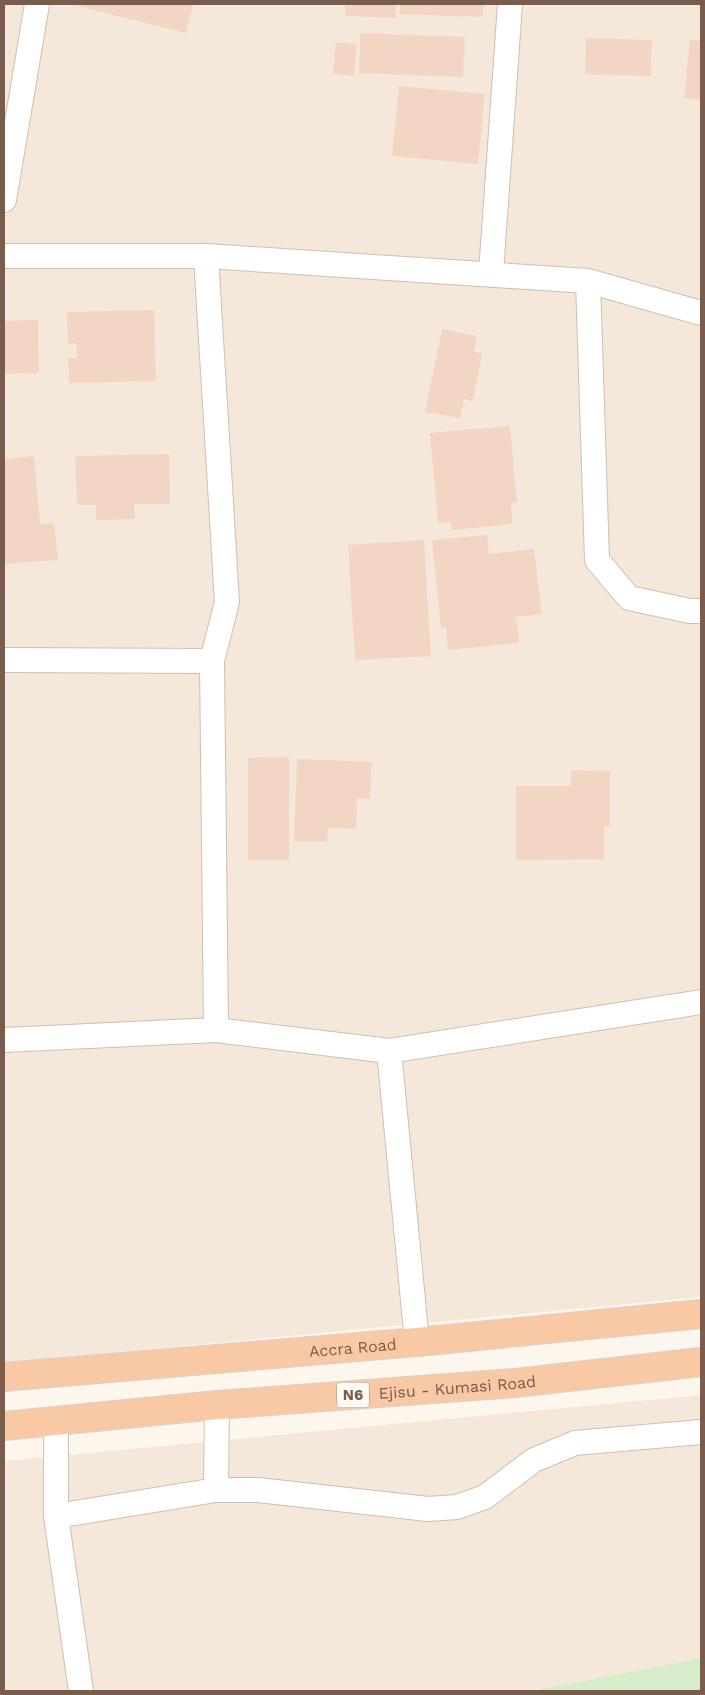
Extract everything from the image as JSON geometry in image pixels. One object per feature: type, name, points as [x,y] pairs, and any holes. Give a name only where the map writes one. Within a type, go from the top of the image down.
[{"type":"highway","name":"Accra Road","points":[[4,1377],[417,1342],[701,1314]]},
{"type":"highway","name":"Ejisu - Kumasi Road","points":[[4,1426],[217,1405],[515,1383],[701,1362]]},
{"type":"street","points":[[4,200],[37,4]]},
{"type":"street","points":[[491,273],[510,4]]},
{"type":"street","points":[[4,256],[206,256],[491,273],[588,281],[701,313]]},
{"type":"street","points":[[206,256],[227,602],[212,661],[216,1030]]},
{"type":"street","points":[[588,281],[597,560],[629,598],[690,612],[701,611]]},
{"type":"street","points":[[4,660],[212,661]]},
{"type":"street","points":[[4,1040],[216,1030],[389,1051],[701,1002]]},
{"type":"street","points":[[389,1051],[417,1342]]},
{"type":"street","points":[[216,1490],[217,1405]]},
{"type":"street","points":[[56,1420],[56,1516],[81,1691]]},
{"type":"street","points":[[56,1516],[216,1490],[258,1490],[428,1509],[457,1507],[485,1497],[534,1460],[575,1443],[701,1432]]},
{"type":"shaded area","points":[[4,4],[701,4],[701,1297],[4,1363]]},
{"type":"shaded area","points":[[701,1395],[701,1658],[531,1691],[4,1691],[4,1461]]},
{"type":"green space","points":[[701,1658],[701,1691],[531,1691]]},
{"type":"building","points":[[69,4],[193,4],[186,33]]},
{"type":"building","points":[[345,4],[396,4],[396,18],[345,16]]},
{"type":"building","points":[[400,4],[484,4],[483,17],[399,14]]},
{"type":"building","points":[[360,33],[465,37],[463,77],[359,73]]},
{"type":"building","points":[[586,38],[652,40],[651,76],[585,74]]},
{"type":"building","points":[[690,40],[701,41],[701,100],[684,98]]},
{"type":"building","points":[[336,42],[357,44],[354,76],[333,74]]},
{"type":"building","points":[[399,86],[485,94],[478,164],[392,156]]},
{"type":"building","points":[[154,310],[156,381],[69,383],[68,358],[77,358],[76,343],[68,344],[67,312]]},
{"type":"building","points":[[38,320],[39,373],[4,374],[4,321]]},
{"type":"building","points":[[442,329],[477,336],[474,352],[482,353],[473,401],[464,399],[460,418],[425,412]]},
{"type":"building","points":[[510,426],[517,503],[511,503],[512,524],[452,530],[451,522],[438,523],[430,433]]},
{"type":"building","points":[[169,454],[170,504],[134,504],[135,519],[96,520],[96,505],[77,505],[75,456]]},
{"type":"building","points":[[34,456],[40,524],[54,523],[58,560],[4,564],[4,459]]},
{"type":"building","points":[[487,535],[489,554],[534,549],[542,614],[516,617],[519,643],[448,650],[446,627],[441,628],[432,540]]},
{"type":"building","points":[[424,540],[431,656],[355,660],[348,545]]},
{"type":"building","points":[[289,757],[289,860],[248,860],[248,758]]},
{"type":"building","points":[[297,759],[372,762],[370,799],[357,798],[356,829],[328,828],[327,842],[294,841]]},
{"type":"building","points":[[571,770],[610,771],[610,826],[604,826],[604,859],[516,860],[516,786],[571,786]]}]
